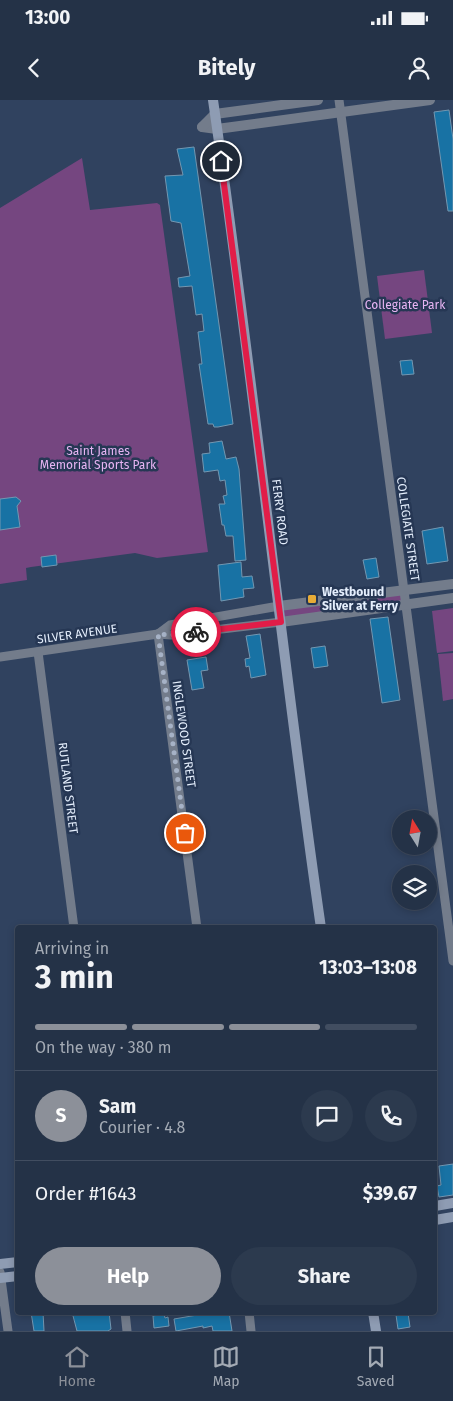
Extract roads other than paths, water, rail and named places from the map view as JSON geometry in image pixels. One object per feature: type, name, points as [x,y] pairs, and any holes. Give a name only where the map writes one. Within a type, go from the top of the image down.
[{"type":"main road","name":"FERRY ROAD","points":[[213,100],[279,606],[295,751],[321,925]]},
{"type":"main road","points":[[437,1206],[453,1203]]},
{"type":"main road","points":[[437,1220],[453,1217]]},
{"type":"main road","points":[[0,1264],[15,1262]]},
{"type":"main road","points":[[0,1276],[15,1276]]},
{"type":"main road","points":[[373,1315],[376,1331]]},
{"type":"street","points":[[318,100],[215,114],[202,127],[217,129],[430,100]]},
{"type":"street","name":"COLLEGIATE STREET","points":[[339,100],[453,961]]},
{"type":"street","name":"SILVER AVENUE","points":[[158,634],[170,625],[279,606],[453,584]]},
{"type":"street","name":"SILVER AVENUE","points":[[0,657],[158,634],[171,635],[281,622],[453,598]]},
{"type":"street","name":"INGLEWOOD STREET","points":[[158,634],[197,925]]},
{"type":"street","name":"RUTLAND STREET","points":[[38,652],[74,925]]},
{"type":"street","points":[[0,1276],[8,1331]]},
{"type":"street","points":[[125,1315],[127,1331]]},
{"type":"street","points":[[249,1315],[251,1331]]},
{"type":"place","name":"Westbound Silver at Ferry","points":[[312,599]]},
{"type":"park label","name":"Collegiate Park","points":[[405,305]]},
{"type":"park label","name":"Saint James Memorial Sports Park","points":[[98,458]]}]
